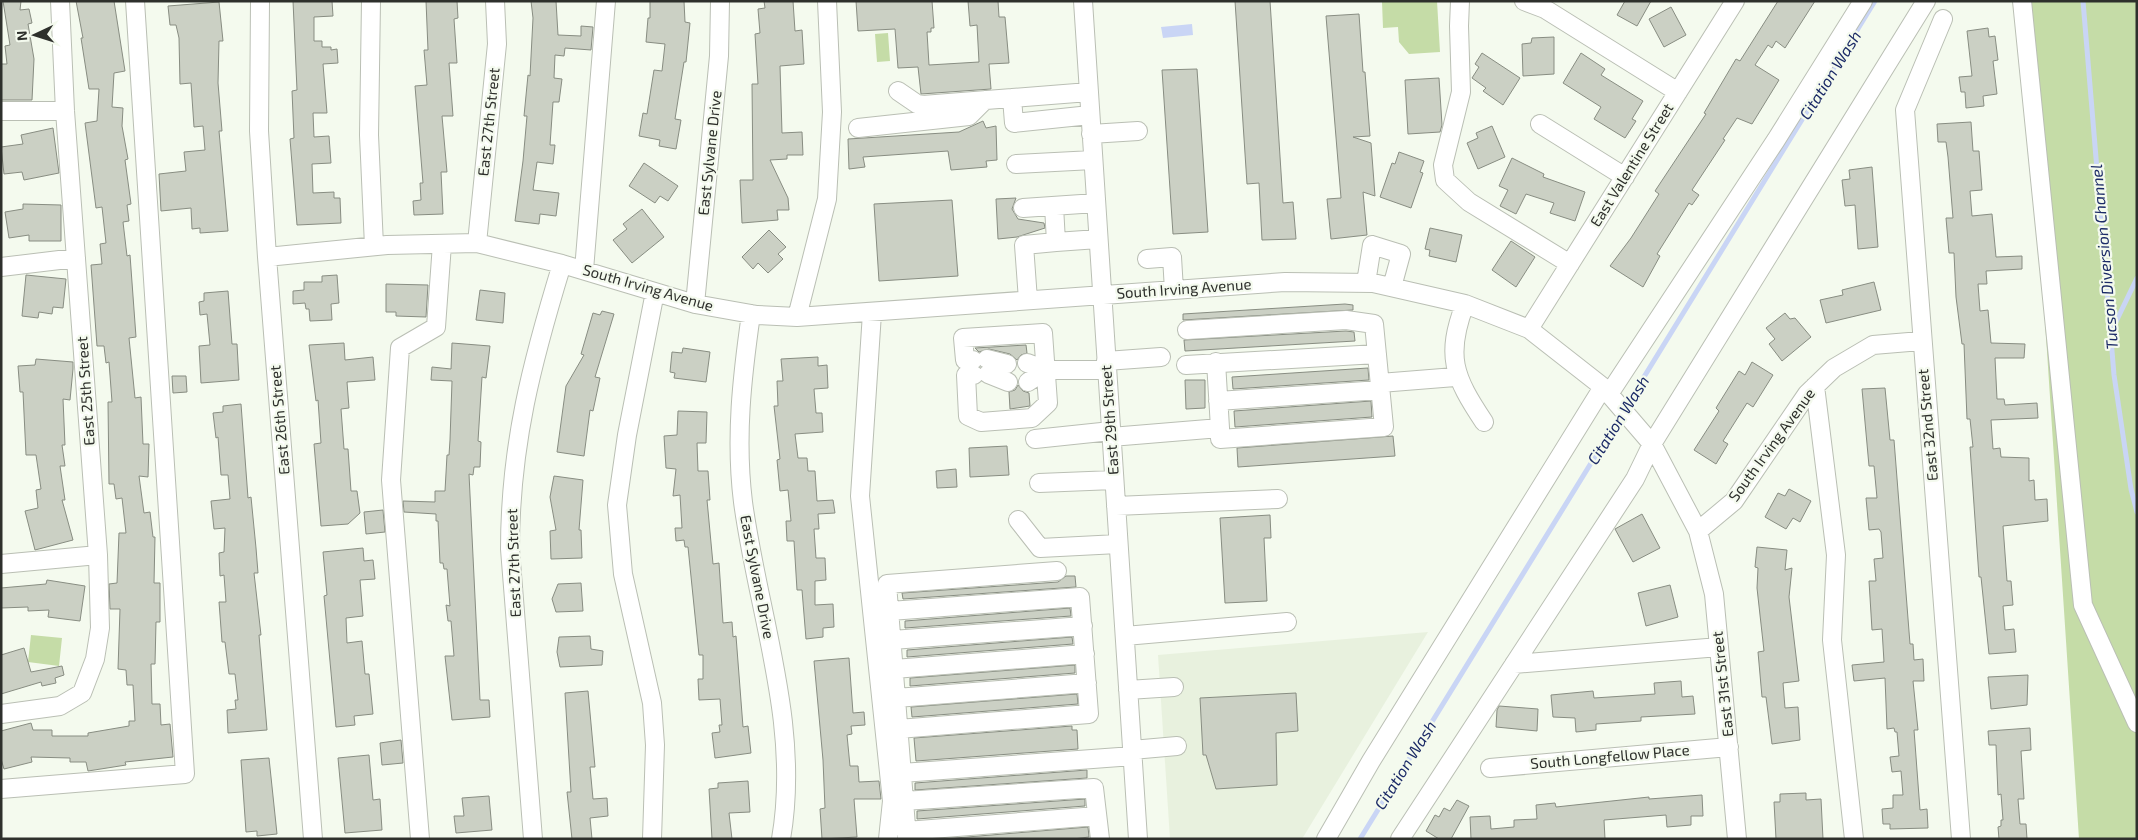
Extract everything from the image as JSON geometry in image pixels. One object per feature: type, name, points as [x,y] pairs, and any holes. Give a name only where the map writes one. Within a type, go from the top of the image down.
[{"type":"street","name":"East 25th Street","points":[[1,714],[60,706],[82,693],[95,659],[100,628],[98,555],[65,111],[60,1]]},
{"type":"street","points":[[1,790],[186,774],[135,1]]},
{"type":"street","name":"East 26th Street","points":[[260,1],[259,131],[267,257],[313,839]]},
{"type":"street","points":[[370,1],[368,136],[374,246]]},
{"type":"street","name":"East 27th Street","points":[[477,243],[497,44],[495,1]]},
{"type":"street","points":[[584,270],[606,1]]},
{"type":"street","name":"East Sylvane Drive","points":[[695,304],[719,56],[720,1]]},
{"type":"street","points":[[797,317],[827,199],[832,112],[827,1]]},
{"type":"street","name":"East 29th Street","points":[[1083,1],[1138,839]]},
{"type":"street","points":[[1460,1],[1461,92],[1443,165],[1445,180],[1468,202],[1570,264]]},
{"type":"street","points":[[1524,1],[1545,9],[1678,92]]},
{"type":"street","points":[[1326,839],[1371,761],[1606,391],[1776,140],[1863,1]]},
{"type":"street","points":[[1400,839],[1635,479],[1652,444],[1926,1]]},
{"type":"street","points":[[2022,1],[2083,605],[2137,723]]},
{"type":"street","name":"East Valentine Street","points":[[1529,329],[1678,92],[1731,3]]},
{"type":"street","name":"East 32nd Street","points":[[1943,19],[1905,110],[1921,341],[1961,839]]},
{"type":"street","points":[[898,91],[917,104],[923,105],[1089,92]]},
{"type":"street","points":[[1012,98],[1014,123],[1090,115]]},
{"type":"street","points":[[858,128],[969,116],[985,100]]},
{"type":"street","points":[[1,111],[65,111]]},
{"type":"street","points":[[1540,124],[1625,177]]},
{"type":"street","points":[[1092,134],[1138,131]]},
{"type":"street","points":[[1016,164],[1093,160]]},
{"type":"street","points":[[1024,208],[1096,203]]},
{"type":"street","points":[[1054,206],[1056,242]]},
{"type":"street","points":[[1028,300],[1024,244],[1098,239]]},
{"type":"street","name":"South Irving Avenue","points":[[267,257],[374,246],[477,243],[584,270],[695,304],[751,314],[797,317],[1284,282],[1366,283],[1392,287],[1465,304],[1529,329],[1606,391],[1652,444],[1698,531],[1734,500],[1807,394],[1834,368],[1873,345],[1921,341]]},
{"type":"street","points":[[420,839],[391,480],[400,348],[436,327],[442,244]]},
{"type":"street","points":[[1366,283],[1372,245],[1401,254],[1392,287]]},
{"type":"street","points":[[1147,259],[1172,257],[1174,290]]},
{"type":"street","points":[[1,267],[76,258]]},
{"type":"street","name":"East 27th Street","points":[[533,839],[510,549],[510,521],[517,434],[527,386],[562,264]]},
{"type":"street","points":[[652,839],[654,745],[652,703],[622,574],[617,505],[627,435],[655,292]]},
{"type":"street","points":[[1465,304],[1454,340],[1455,369],[1468,398],[1484,422]]},
{"type":"street","points":[[872,313],[860,496],[892,801],[888,839]]},
{"type":"street","name":"East Sylvane Drive","points":[[751,314],[739,416],[739,463],[748,533],[776,674],[784,729],[786,777],[781,839]]},
{"type":"street","points":[[1187,330],[1355,322],[1374,324],[1384,427],[1220,439],[1216,362]]},
{"type":"street","points":[[1043,333],[1048,403],[1032,418],[981,422],[968,416],[975,367],[964,338],[1043,333]]},
{"type":"street","points":[[1186,364],[1377,354]]},
{"type":"street","points":[[1027,363],[1046,370],[1106,365],[1161,357]]},
{"type":"street","points":[[975,367],[1007,364]]},
{"type":"street","points":[[975,367],[1008,382]]},
{"type":"street","points":[[1028,382],[1046,370]]},
{"type":"street","points":[[1218,401],[1380,387],[1455,377]]},
{"type":"street","points":[[1816,386],[1836,555],[1832,640],[1854,839]]},
{"type":"street","points":[[1035,439],[1220,428]]},
{"type":"street","points":[[1038,483],[1114,480]]},
{"type":"street","points":[[1116,506],[1278,499]]},
{"type":"street","points":[[1018,520],[1040,548],[1118,544]]},
{"type":"street","name":"East 31st Street","points":[[1698,531],[1714,594],[1730,747],[1737,839]]},
{"type":"street","points":[[1,564],[98,555]]},
{"type":"street","points":[[1057,571],[887,584],[906,835],[1097,816]]},
{"type":"street","points":[[890,612],[1080,597],[1087,683],[1089,714],[898,729]]},
{"type":"street","points":[[1124,636],[1287,622]]},
{"type":"street","points":[[892,640],[1083,626]]},
{"type":"street","points":[[1514,664],[1719,646]]},
{"type":"street","points":[[894,668],[1085,654]]},
{"type":"street","points":[[896,698],[1087,683]]},
{"type":"street","points":[[1128,690],[1174,687]]},
{"type":"street","points":[[902,773],[1132,753],[1177,746]]},
{"type":"street","name":"South Longfellow Place","points":[[1490,768],[1730,747]]},
{"type":"street","points":[[904,800],[1094,788],[1100,839]]},
{"type":"shaded area","points":[[1428,632],[1302,839],[1170,839],[1158,655]]},
{"type":"green space","points":[[1437,1],[1440,52],[1409,54],[1399,42],[1398,27],[1383,28],[1382,2]]},
{"type":"green space","points":[[2024,1],[2137,1],[2137,839],[2079,839]]},
{"type":"green space","points":[[888,33],[890,61],[877,62],[875,34]]},
{"type":"green space","points":[[31,635],[62,638],[59,666],[28,662]]},
{"type":"water","points":[[1192,24],[1193,35],[1163,38],[1161,27]]},
{"type":"building","points":[[3,1],[21,1],[20,10],[29,9],[32,23],[28,24],[34,59],[32,100],[1,100],[1,64],[7,64],[5,46],[10,45]]},
{"type":"building","points":[[76,1],[114,1],[125,71],[114,73],[112,107],[123,108],[122,126],[128,159],[125,160],[131,204],[127,205],[129,221],[123,222],[127,256],[130,255],[136,337],[129,338],[135,398],[141,397],[143,444],[149,444],[148,477],[139,476],[144,513],[150,512],[153,537],[155,537],[154,583],[160,583],[160,622],[156,622],[155,664],[151,664],[152,704],[160,704],[161,725],[170,724],[173,757],[125,762],[126,765],[88,771],[86,762],[70,762],[70,758],[31,757],[32,762],[4,769],[1,759],[1,731],[31,723],[33,730],[52,730],[52,736],[88,736],[88,733],[129,726],[129,721],[135,721],[133,685],[127,685],[126,670],[118,669],[120,609],[110,609],[109,584],[117,583],[119,533],[126,533],[122,498],[116,499],[114,484],[109,484],[108,402],[112,402],[109,362],[106,363],[104,346],[97,346],[91,265],[102,264],[100,244],[106,243],[102,207],[96,208],[85,123],[97,121],[99,89],[89,89],[81,38],[83,38]]},
{"type":"building","points":[[293,1],[332,1],[333,16],[314,17],[314,41],[322,41],[322,47],[331,47],[331,50],[337,49],[338,63],[323,64],[327,113],[313,113],[314,137],[329,136],[331,163],[312,164],[313,193],[334,192],[334,198],[340,198],[341,223],[297,225],[290,139],[294,138],[292,91],[297,90]]},
{"type":"building","points":[[426,1],[457,1],[458,18],[454,19],[457,63],[449,63],[453,116],[442,116],[447,172],[441,172],[443,214],[414,215],[413,201],[421,200],[420,183],[423,183],[415,86],[427,85],[424,50],[428,50]]},
{"type":"building","points":[[531,1],[556,1],[558,35],[581,36],[581,26],[593,27],[591,50],[565,48],[564,56],[555,55],[554,78],[562,79],[559,102],[553,102],[550,145],[555,145],[553,164],[537,162],[533,190],[559,193],[556,216],[540,214],[539,224],[515,221],[523,161],[527,116],[524,116],[528,75],[530,76],[533,18]]},
{"type":"building","points":[[650,1],[684,1],[685,22],[690,23],[686,62],[684,62],[675,119],[681,120],[676,149],[659,146],[660,140],[639,136],[643,113],[647,114],[654,70],[662,71],[665,44],[646,42],[648,18],[650,18]]},
{"type":"building","points":[[764,1],[793,1],[795,31],[802,30],[804,64],[780,66],[782,133],[802,132],[803,155],[787,155],[787,159],[770,160],[788,198],[789,210],[777,210],[778,220],[742,223],[740,180],[753,180],[752,84],[758,84],[755,34],[760,33],[758,9],[765,8]]},
{"type":"building","points":[[856,1],[932,1],[934,28],[931,28],[931,32],[927,32],[929,65],[979,62],[977,25],[970,26],[968,1],[998,1],[999,17],[1005,17],[1009,63],[989,64],[991,89],[921,94],[918,67],[898,68],[895,29],[858,31]]},
{"type":"building","points":[[1235,1],[1270,1],[1283,203],[1293,202],[1296,239],[1262,240],[1259,183],[1247,184]]},
{"type":"building","points":[[1625,1],[1651,1],[1637,26],[1617,15]]},
{"type":"building","points":[[1778,1],[1815,1],[1785,48],[1776,41],[1772,48],[1768,45],[1755,65],[1779,80],[1752,124],[1737,118],[1723,139],[1725,140],[1692,190],[1699,195],[1692,205],[1689,203],[1657,254],[1660,256],[1643,287],[1610,266],[1631,238],[1659,194],[1655,191],[1706,114],[1704,113],[1736,59],[1740,61]]},
{"type":"building","points":[[219,2],[223,41],[219,41],[218,83],[222,131],[219,131],[228,231],[200,233],[200,228],[192,229],[191,208],[161,211],[159,174],[186,171],[184,152],[205,150],[203,126],[194,127],[191,83],[180,84],[179,38],[176,25],[170,25],[168,6]]},
{"type":"building","points":[[1671,7],[1686,35],[1664,47],[1649,19]]},
{"type":"building","points":[[1359,14],[1370,136],[1353,137],[1371,143],[1375,196],[1363,192],[1367,235],[1331,239],[1327,199],[1341,198],[1326,16]]},
{"type":"building","points":[[1988,28],[1989,37],[1995,36],[1998,60],[1993,61],[1997,94],[1983,96],[1984,106],[1966,108],[1965,92],[1961,92],[1959,77],[1972,76],[1967,31]]},
{"type":"building","points":[[1554,37],[1554,74],[1523,76],[1522,44],[1531,43],[1532,38]]},
{"type":"building","points":[[1482,53],[1520,78],[1503,105],[1483,91],[1486,88],[1472,78],[1479,67],[1475,64]]},
{"type":"building","points":[[1581,53],[1605,69],[1601,75],[1643,101],[1632,119],[1636,121],[1625,138],[1594,119],[1601,107],[1563,83]]},
{"type":"building","points":[[1197,69],[1208,232],[1173,234],[1162,70]]},
{"type":"building","points":[[1439,78],[1442,125],[1440,132],[1408,134],[1405,80]]},
{"type":"building","points":[[983,121],[986,128],[996,126],[997,160],[986,161],[987,167],[951,170],[948,151],[863,157],[865,167],[849,169],[848,139],[959,132]]},
{"type":"building","points":[[1971,122],[1973,151],[1979,151],[1982,190],[1970,191],[1972,216],[1992,214],[1996,257],[2022,256],[2022,269],[1986,271],[1987,284],[1978,284],[1980,311],[1988,310],[1991,343],[2025,344],[2024,358],[1995,358],[1997,399],[2004,399],[2005,405],[2037,403],[2038,418],[1991,420],[1993,449],[2000,448],[2001,457],[2029,458],[2029,481],[2034,480],[2035,500],[2047,499],[2048,521],[2003,526],[2007,581],[2011,581],[2013,605],[2003,606],[2005,630],[2014,629],[2016,652],[1989,654],[1981,577],[1979,577],[1970,447],[1973,447],[1970,419],[1967,419],[1964,344],[1962,344],[1956,297],[1954,253],[1949,253],[1946,218],[1953,218],[1948,157],[1946,142],[1938,142],[1937,124]]},
{"type":"building","points":[[1492,126],[1505,157],[1478,169],[1467,143],[1478,138],[1476,133]]},
{"type":"building","points":[[53,128],[59,173],[24,180],[22,172],[4,174],[1,147],[23,144],[21,135]]},
{"type":"building","points":[[1399,152],[1424,161],[1420,172],[1423,173],[1411,208],[1380,197],[1392,163],[1395,164]]},
{"type":"building","points":[[1512,158],[1544,174],[1543,177],[1585,192],[1575,221],[1550,213],[1554,203],[1526,194],[1516,214],[1500,206],[1508,190],[1499,186]]},
{"type":"building","points":[[644,163],[678,186],[668,201],[660,196],[655,203],[629,186]]},
{"type":"building","points":[[1872,167],[1878,247],[1858,249],[1855,205],[1845,206],[1842,180],[1850,179],[1849,170]]},
{"type":"building","points":[[1016,198],[1012,209],[1018,219],[1044,223],[1045,228],[1017,237],[998,239],[996,199]]},
{"type":"building","points":[[952,200],[958,276],[879,281],[874,204]]},
{"type":"building","points":[[23,204],[61,205],[61,241],[29,241],[29,235],[9,238],[5,212],[23,209]]},
{"type":"building","points":[[642,209],[664,237],[632,263],[613,240],[627,229],[623,224]]},
{"type":"building","points":[[1430,228],[1462,235],[1456,262],[1429,256],[1430,250],[1425,249]]},
{"type":"building","points":[[769,230],[786,247],[778,254],[783,259],[768,273],[758,263],[753,269],[742,257]]},
{"type":"building","points":[[1511,241],[1535,257],[1516,287],[1492,270]]},
{"type":"building","points":[[26,275],[66,279],[63,308],[53,307],[52,314],[39,312],[38,318],[22,316]]},
{"type":"building","points":[[337,275],[339,303],[331,304],[332,320],[310,321],[309,309],[306,309],[305,303],[293,304],[293,291],[304,290],[304,282],[322,282],[322,276]]},
{"type":"building","points":[[1874,282],[1881,310],[1826,323],[1820,300],[1843,295],[1842,290]]},
{"type":"building","points":[[386,284],[428,285],[426,317],[396,316],[396,312],[386,312]]},
{"type":"building","points":[[480,290],[505,293],[503,323],[476,320]]},
{"type":"building","points":[[228,291],[232,344],[237,344],[239,380],[201,383],[199,346],[210,345],[207,314],[200,315],[199,302],[204,301],[204,293]]},
{"type":"building","points":[[1353,305],[1353,310],[1183,320],[1183,314]]},
{"type":"building","points":[[602,311],[614,314],[595,377],[600,378],[593,411],[590,410],[584,456],[557,452],[566,386],[584,355],[581,354],[593,313],[600,315]]},
{"type":"building","points":[[1785,313],[1790,319],[1795,318],[1811,337],[1782,361],[1769,344],[1775,339],[1766,328]]},
{"type":"building","points":[[1354,332],[1355,341],[1185,351],[1184,340]]},
{"type":"building","points":[[344,343],[345,360],[373,357],[375,380],[347,382],[349,408],[341,409],[344,449],[348,449],[351,491],[357,491],[360,513],[348,524],[321,526],[314,444],[321,443],[318,400],[316,401],[309,345]]},
{"type":"building","points":[[452,343],[490,346],[486,378],[482,377],[478,441],[481,442],[480,467],[474,467],[473,475],[469,474],[480,700],[489,700],[490,717],[452,720],[445,656],[454,656],[451,621],[448,621],[446,605],[450,606],[447,569],[444,569],[443,563],[440,563],[438,521],[436,521],[436,514],[404,512],[403,501],[435,502],[435,491],[445,491],[447,455],[449,455],[450,440],[452,381],[431,380],[432,367],[451,369]]},
{"type":"building","points":[[1026,345],[1027,353],[1021,355],[1017,360],[1010,354],[989,349],[979,352],[975,348]]},
{"type":"building","points":[[683,348],[710,352],[706,382],[674,378],[675,373],[670,372],[672,352],[682,353]]},
{"type":"building","points":[[818,357],[818,366],[827,365],[828,388],[814,389],[816,413],[822,413],[823,432],[795,434],[798,458],[807,458],[808,471],[815,471],[817,501],[833,500],[835,513],[818,514],[819,529],[814,529],[816,558],[825,558],[826,580],[815,581],[815,605],[833,604],[834,627],[823,628],[823,637],[806,639],[802,590],[797,590],[794,541],[787,541],[786,521],[791,521],[788,490],[780,491],[777,460],[780,459],[774,406],[778,406],[777,381],[783,381],[781,359]]},
{"type":"building","points":[[36,359],[73,362],[70,400],[63,399],[65,445],[62,445],[65,466],[60,466],[65,500],[62,500],[73,540],[35,550],[25,511],[38,508],[36,490],[41,489],[36,455],[26,455],[23,392],[20,392],[18,366],[35,365]]},
{"type":"building","points":[[1752,362],[1773,375],[1753,407],[1747,403],[1723,441],[1728,444],[1716,464],[1694,450],[1719,411],[1716,408],[1739,371],[1745,375]]},
{"type":"building","points":[[1368,368],[1369,380],[1233,389],[1232,377]]},
{"type":"building","points":[[172,376],[186,376],[187,392],[173,393]]},
{"type":"building","points":[[1185,380],[1205,380],[1205,408],[1186,409]]},
{"type":"building","points":[[1018,385],[1023,391],[1029,393],[1030,406],[1010,409],[1009,392],[1015,390]]},
{"type":"building","points":[[1885,388],[1890,440],[1894,440],[1910,644],[1913,644],[1914,660],[1923,659],[1924,681],[1913,681],[1918,730],[1914,730],[1920,810],[1927,809],[1928,828],[1890,829],[1890,824],[1883,824],[1882,809],[1893,808],[1893,795],[1903,795],[1901,771],[1892,772],[1890,757],[1899,756],[1897,732],[1895,732],[1894,728],[1887,729],[1885,678],[1854,681],[1852,665],[1884,662],[1882,629],[1872,630],[1869,581],[1876,581],[1874,559],[1883,558],[1881,532],[1879,529],[1869,530],[1866,498],[1877,498],[1874,466],[1869,466],[1862,389]]},
{"type":"building","points":[[1371,401],[1372,417],[1235,427],[1234,411]]},
{"type":"building","points":[[241,404],[248,498],[251,497],[258,573],[254,573],[261,635],[259,635],[267,730],[228,733],[227,710],[236,709],[235,700],[238,700],[235,674],[229,674],[225,642],[222,642],[219,602],[226,602],[224,575],[220,576],[219,553],[224,552],[225,528],[214,529],[211,501],[230,499],[228,475],[221,475],[218,437],[216,438],[213,413],[223,412],[223,406]]},
{"type":"building","points":[[678,411],[707,412],[706,443],[697,443],[698,471],[708,471],[710,500],[707,500],[713,564],[719,563],[723,623],[732,622],[733,637],[736,636],[743,727],[748,726],[751,753],[715,758],[712,733],[720,732],[719,725],[722,725],[720,699],[699,700],[698,679],[703,679],[703,655],[699,655],[688,547],[685,547],[684,540],[676,541],[675,528],[682,528],[680,495],[673,496],[676,469],[666,468],[664,436],[677,435]]},
{"type":"building","points":[[1393,436],[1395,456],[1238,467],[1237,448]]},
{"type":"building","points":[[1007,446],[1009,475],[970,477],[969,448]]},
{"type":"building","points":[[956,469],[957,487],[937,488],[936,471]]},
{"type":"building","points":[[554,476],[583,480],[579,530],[581,530],[582,558],[551,559],[550,531],[556,530],[550,497]]},
{"type":"building","points":[[1789,489],[1811,501],[1800,522],[1793,518],[1786,529],[1765,517],[1778,493],[1785,496]]},
{"type":"building","points":[[383,510],[385,532],[366,534],[364,512]]},
{"type":"building","points":[[1642,514],[1660,548],[1633,562],[1615,529]]},
{"type":"building","points":[[1270,515],[1271,538],[1264,538],[1267,601],[1225,603],[1220,518]]},
{"type":"building","points":[[1757,547],[1787,550],[1785,570],[1792,568],[1789,597],[1799,681],[1783,683],[1785,708],[1798,707],[1800,740],[1772,744],[1766,697],[1762,697],[1758,652],[1764,651],[1757,588],[1758,568],[1755,567]]},
{"type":"building","points":[[363,548],[364,561],[373,560],[375,579],[360,580],[363,616],[346,618],[347,643],[362,641],[365,674],[369,674],[373,714],[354,716],[355,725],[336,727],[324,596],[327,595],[323,552]]},
{"type":"building","points":[[1066,576],[1075,576],[1076,587],[903,599],[902,593],[1058,582]]},
{"type":"building","points":[[47,580],[85,586],[80,621],[48,617],[49,610],[28,611],[28,607],[1,608],[1,588],[46,584]]},
{"type":"building","points":[[581,583],[583,611],[556,612],[552,599],[558,584]]},
{"type":"building","points":[[1670,585],[1678,617],[1646,626],[1638,593]]},
{"type":"building","points":[[1070,608],[1071,616],[905,628],[905,621]]},
{"type":"building","points":[[590,636],[591,649],[603,651],[602,665],[560,667],[557,652],[559,637]]},
{"type":"building","points":[[1072,637],[1073,644],[907,657],[907,650]]},
{"type":"building","points":[[24,648],[31,672],[62,666],[64,675],[55,678],[56,683],[42,686],[41,682],[1,694],[1,655]]},
{"type":"building","points":[[849,658],[853,713],[864,712],[865,725],[851,726],[852,734],[847,735],[850,766],[858,766],[859,782],[879,781],[881,799],[854,799],[857,837],[822,839],[820,809],[825,808],[823,760],[814,661]]},
{"type":"building","points":[[1075,665],[1075,673],[910,686],[910,678]]},
{"type":"building","points":[[2028,675],[2027,705],[1991,709],[1988,677]]},
{"type":"building","points":[[1681,681],[1682,697],[1693,696],[1695,714],[1641,717],[1641,721],[1596,724],[1596,730],[1576,732],[1575,718],[1553,717],[1551,695],[1593,691],[1594,698],[1655,694],[1654,683]]},
{"type":"building","points":[[588,691],[595,767],[590,767],[593,799],[607,798],[608,816],[590,818],[592,839],[572,839],[567,792],[571,792],[565,693]]},
{"type":"building","points":[[1296,693],[1298,731],[1276,733],[1277,785],[1216,789],[1206,755],[1203,755],[1200,698]]},
{"type":"building","points":[[1077,694],[1078,704],[912,717],[911,707]]},
{"type":"building","points":[[1499,706],[1538,709],[1537,731],[1496,727]]},
{"type":"building","points":[[1072,726],[1072,730],[1077,730],[1078,749],[916,761],[914,738]]},
{"type":"building","points":[[2030,728],[2031,750],[2021,751],[2024,799],[2018,799],[2020,824],[2026,824],[2027,839],[1999,839],[1998,827],[2001,826],[2001,820],[2003,820],[2001,794],[1998,795],[1996,745],[1989,745],[1988,731]]},
{"type":"building","points":[[401,740],[403,763],[382,765],[380,743]]},
{"type":"building","points":[[369,755],[373,800],[380,799],[382,830],[345,833],[338,758]]},
{"type":"building","points":[[269,758],[277,834],[257,836],[257,831],[246,832],[241,760]]},
{"type":"building","points":[[1087,770],[1087,778],[915,790],[915,783]]},
{"type":"building","points":[[748,781],[750,812],[729,813],[732,839],[712,839],[709,789],[718,788],[718,783]]},
{"type":"building","points":[[1806,793],[1806,800],[1821,799],[1823,839],[1776,839],[1774,802],[1780,802],[1780,794]]},
{"type":"building","points":[[1702,795],[1703,816],[1691,816],[1691,825],[1667,827],[1666,815],[1604,820],[1605,839],[1471,839],[1470,817],[1490,816],[1491,829],[1514,827],[1514,820],[1537,819],[1536,805],[1555,803],[1556,807],[1649,797],[1649,799]]},
{"type":"building","points":[[489,796],[492,830],[456,833],[454,816],[464,816],[462,798]]},
{"type":"building","points":[[1085,799],[1085,806],[917,819],[917,811]]},
{"type":"building","points":[[1457,800],[1469,806],[1451,839],[1439,839],[1426,831],[1435,815],[1439,817],[1444,808],[1450,811]]},
{"type":"building","points":[[1088,827],[1089,837],[1073,839],[943,839]]},
{"type":"waterway","name":"Citation Wash","points":[[1360,839],[1875,1]]},
{"type":"waterway","name":"Tucson Diversion Channel","points":[[2083,1],[2114,375],[2131,489],[2137,512]]},
{"type":"waterway","points":[[2111,332],[2137,278]]}]
